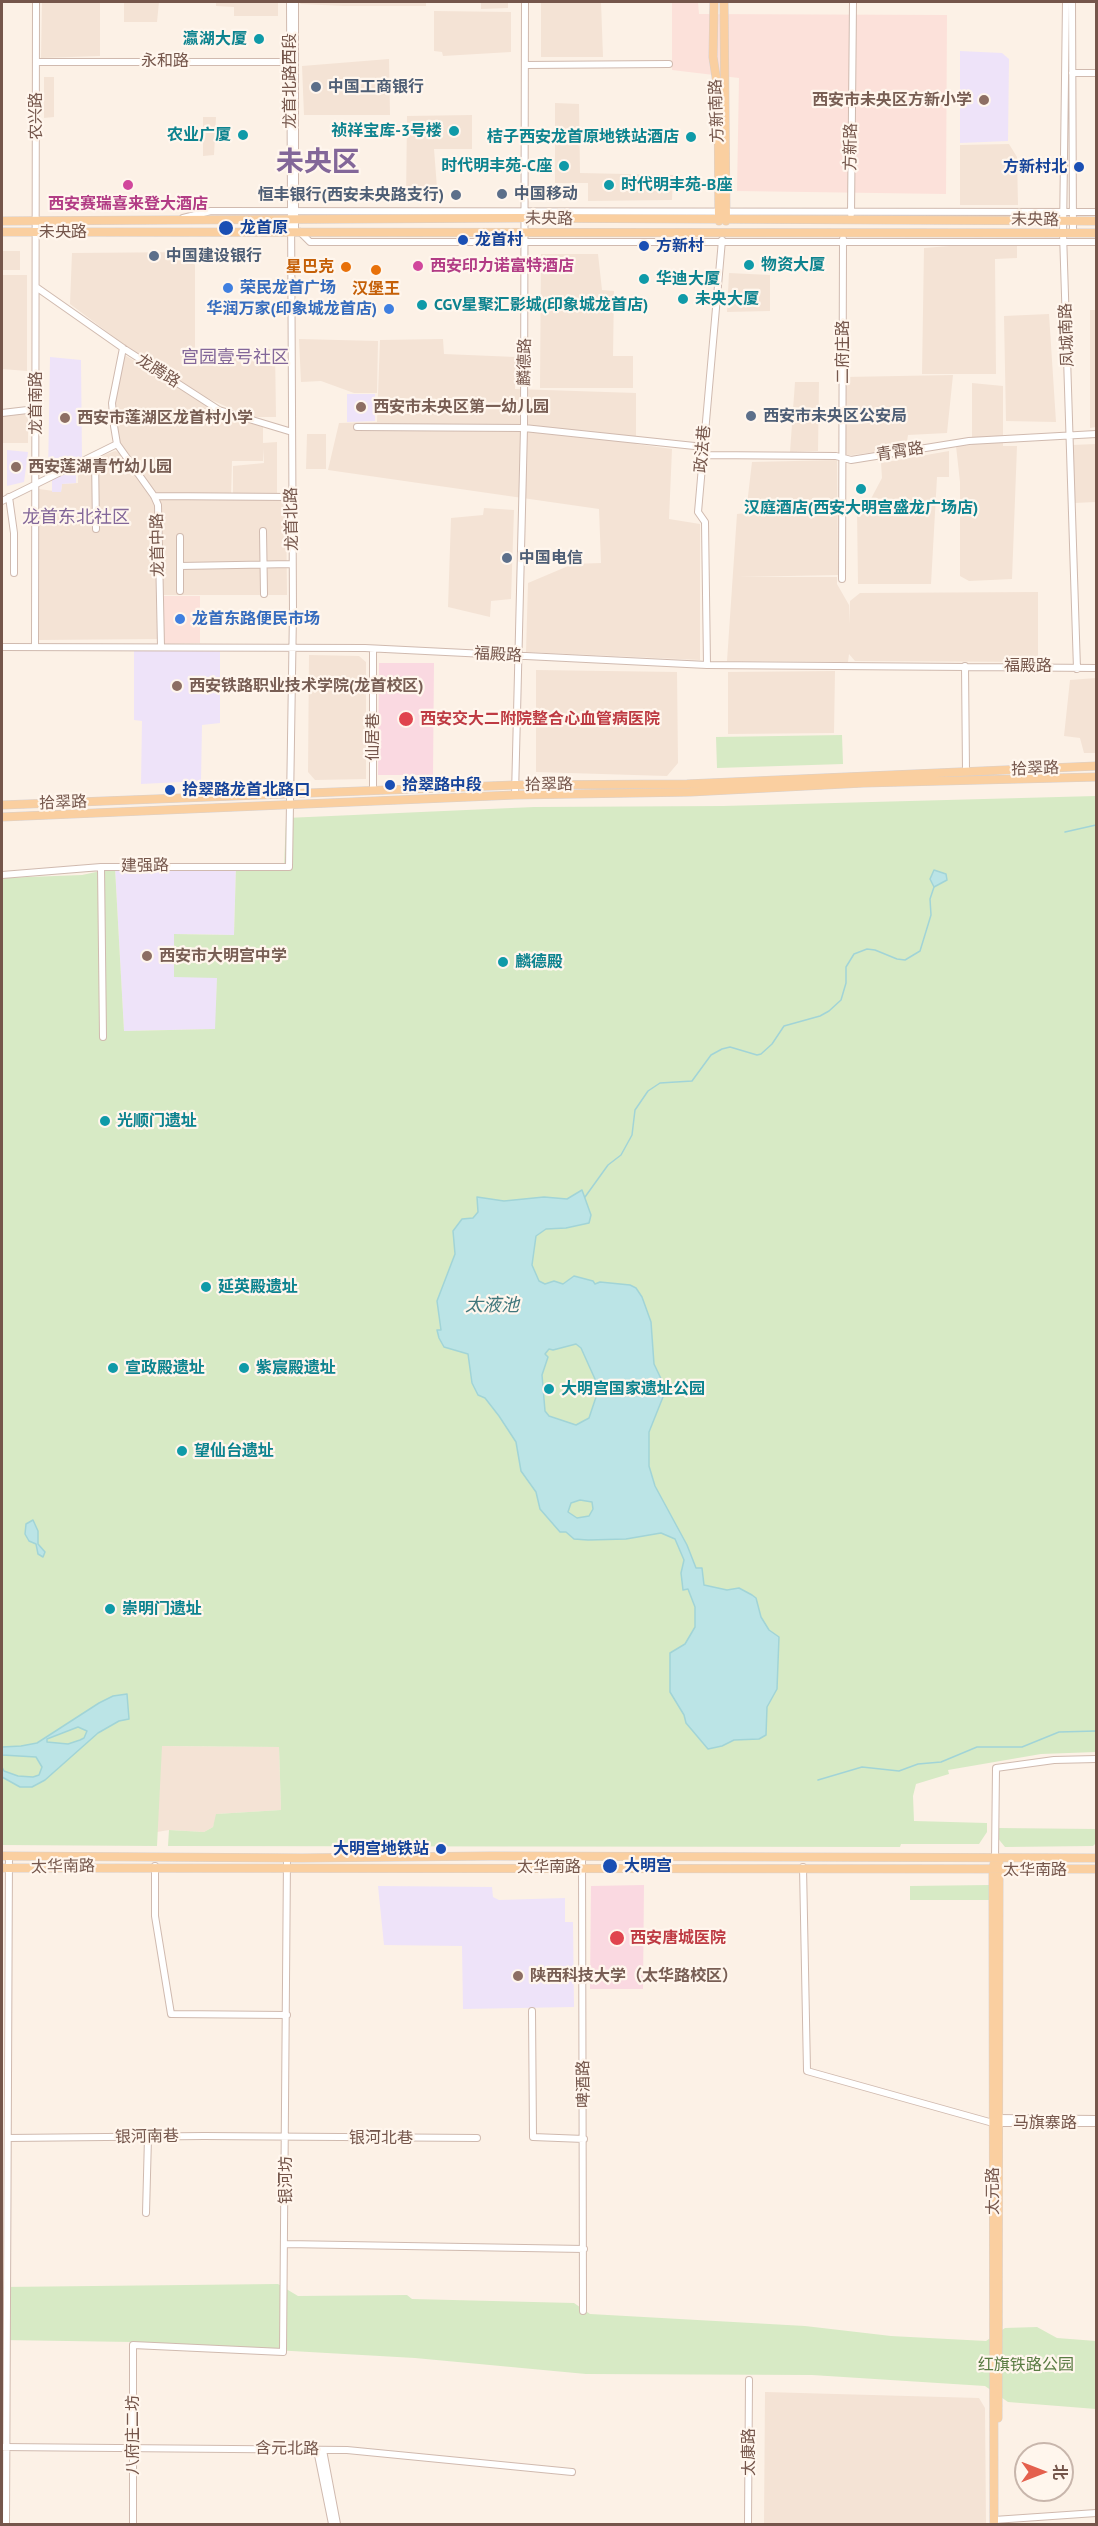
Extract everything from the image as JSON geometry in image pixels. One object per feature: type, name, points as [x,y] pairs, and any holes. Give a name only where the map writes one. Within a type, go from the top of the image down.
[{"type":"main road","name":"方新南路","points":[[714,2],[713,57],[718,90],[722,211]]},
{"type":"main road","name":"方新南路","points":[[722,221],[724,2]]},
{"type":"main road","name":"未央路","points":[[2,221],[525,215],[722,221],[1096,221]]},
{"type":"main road","name":"未央路","points":[[2,232],[525,232],[722,237],[843,232],[1096,232]]},
{"type":"main road","name":"拾翠路","points":[[2,805],[514,785],[687,784],[1096,766]]},
{"type":"main road","name":"拾翠路","points":[[2,817],[515,795],[690,792],[863,783],[1096,777]]},
{"type":"main road","name":"太华南路","points":[[5,1856],[1096,1858]]},
{"type":"main road","name":"太元路","points":[[996,2522],[997,1858]]},
{"type":"main road","name":"太华南路","points":[[5,1868],[155,1866],[1096,1869]]},
{"type":"street","name":"农兴路","points":[[36,2],[36,231]]},
{"type":"street","name":"龙首北路西段","points":[[290,2],[295,232]]},
{"type":"street","name":"龙首北路西段","points":[[292,62],[295,2]]},
{"type":"street","name":"麟德路","points":[[515,795],[524,428],[525,2]]},
{"type":"street","name":"方新路","points":[[850,221],[854,2]]},
{"type":"street","name":"凤城南路","points":[[1066,2],[1065,211],[1073,233]]},
{"type":"street","name":"凤城南路","points":[[1072,2],[1073,211],[1064,233],[1064,242],[1077,667]]},
{"type":"street","name":"永和路","points":[[36,62],[292,62]]},
{"type":"street","points":[[525,65],[669,64]]},
{"type":"street","points":[[1072,73],[1096,73]]},
{"type":"street","points":[[525,215],[722,211],[1096,212]]},
{"type":"street","name":"龙首南路","points":[[35,647],[36,231]]},
{"type":"street","points":[[295,232],[310,242],[526,242],[722,237],[843,241],[1096,242]]},
{"type":"street","name":"龙首北路","points":[[289,867],[295,232]]},
{"type":"street","name":"二府庄路","points":[[842,579],[843,232]]},
{"type":"street","name":"政法巷","points":[[707,664],[705,522],[698,512],[722,237]]},
{"type":"street","name":"龙腾路","points":[[36,287],[219,411],[292,432]]},
{"type":"street","name":"龙首中路","points":[[123,348],[112,403],[117,444],[158,505],[161,646]]},
{"type":"street","points":[[2,413],[36,409]]},
{"type":"street","points":[[357,427],[524,428],[704,447]]},
{"type":"street","name":"青霄路","points":[[703,455],[836,456],[851,460],[969,441],[1096,434]]},
{"type":"street","points":[[2,501],[117,444]]},
{"type":"street","points":[[95,456],[96,529]]},
{"type":"street","points":[[154,496],[291,497]]},
{"type":"street","points":[[9,497],[14,533],[14,573]]},
{"type":"street","points":[[263,531],[264,594]]},
{"type":"street","points":[[180,537],[180,591]]},
{"type":"street","points":[[180,566],[292,564]]},
{"type":"street","name":"福殿路","points":[[2,647],[292,647],[707,664],[1096,667]]},
{"type":"street","name":"仙居巷","points":[[373,649],[373,790]]},
{"type":"street","points":[[964,667],[966,771]]},
{"type":"street","points":[[101,867],[103,1037]]},
{"type":"street","name":"建强路","points":[[2,875],[101,867],[289,867]]},
{"type":"street","points":[[997,1858],[996,1768],[1054,1760],[1096,1759]]},
{"type":"street","points":[[5,1856],[8,2138],[4,2447],[6,2524]]},
{"type":"street","name":"啤酒路","points":[[582,1856],[583,2311]]},
{"type":"street","name":"银河坊","points":[[133,2345],[284,2352],[287,1858]]},
{"type":"street","points":[[155,1866],[155,1916],[171,2014],[286,2015]]},
{"type":"street","points":[[803,1867],[807,2071],[996,2121]]},
{"type":"street","points":[[532,2011],[533,2137],[584,2139]]},
{"type":"street","name":"马旗寨路","points":[[996,2121],[1096,2119]]},
{"type":"street","name":"马旗寨路","points":[[996,2121],[1096,2123]]},
{"type":"street","points":[[146,2214],[148,2137]]},
{"type":"street","name":"银河南巷","points":[[8,2138],[286,2137]]},
{"type":"street","name":"银河北巷","points":[[286,2137],[477,2138]]},
{"type":"street","points":[[286,2244],[584,2249]]},
{"type":"street","name":"八府庄二坊","points":[[133,2345],[133,2524]]},
{"type":"street","name":"太康路","points":[[748,2524],[749,2380]]},
{"type":"street","name":"含元北路","points":[[4,2447],[347,2450],[572,2472]]},
{"type":"street","points":[[320,2450],[332,2524]]},
{"type":"street","points":[[320,2450],[337,2524]]},
{"type":"street","points":[[996,2522],[1096,2513]]},
{"type":"shaded area","points":[[42,2],[100,2],[100,56],[41,58]]},
{"type":"shaded area","points":[[124,2],[159,2],[157,22],[124,22]]},
{"type":"shaded area","points":[[216,2],[278,2],[278,16],[234,16],[234,7],[216,6]]},
{"type":"shaded area","points":[[301,2],[426,2],[426,6],[344,6],[300,4]]},
{"type":"shaded area","points":[[481,2],[508,2],[508,8],[481,9]]},
{"type":"shaded area","points":[[541,2],[601,2],[603,57],[541,57]]},
{"type":"shaded area","points":[[672,2],[698,2],[699,14],[947,15],[946,194],[737,191],[739,78],[672,70]]},
{"type":"shaded area","points":[[434,11],[511,12],[511,52],[443,56],[442,52],[434,51]]},
{"type":"shaded area","name":"西安市未央区方新小学","points":[[960,51],[1002,53],[1009,59],[1008,141],[960,143]]},
{"type":"shaded area","points":[[389,59],[390,115],[304,115],[302,66]]},
{"type":"shaded area","points":[[44,77],[54,77],[54,117],[44,118]]},
{"type":"shaded area","points":[[555,103],[579,104],[580,173],[673,175],[672,200],[588,201],[588,183],[555,183]]},
{"type":"shaded area","points":[[472,115],[472,149],[434,149],[438,201],[406,202],[407,116]]},
{"type":"shaded area","points":[[203,117],[216,117],[214,155],[203,156]]},
{"type":"shaded area","points":[[1009,144],[1017,157],[1018,205],[960,205],[960,145]]},
{"type":"shaded area","points":[[1017,245],[1017,258],[995,259],[996,374],[922,374],[924,248]]},
{"type":"shaded area","points":[[2,251],[20,251],[20,270],[2,270]]},
{"type":"shaded area","points":[[195,252],[195,349],[275,349],[276,417],[250,417],[200,395],[146,361],[70,304],[72,253]]},
{"type":"shaded area","points":[[541,254],[598,254],[602,290],[614,291],[613,356],[633,356],[633,388],[540,388]]},
{"type":"shaded area","points":[[729,273],[770,275],[770,311],[727,312]]},
{"type":"shaded area","points":[[2,275],[27,275],[27,371],[2,369]]},
{"type":"shaded area","points":[[1090,310],[1096,310],[1096,427],[1090,428]]},
{"type":"shaded area","points":[[1049,314],[1056,422],[1006,421],[1004,316]]},
{"type":"shaded area","points":[[299,339],[378,341],[377,393],[354,393],[321,381],[301,382]]},
{"type":"shaded area","points":[[443,339],[444,354],[516,357],[515,389],[636,393],[636,444],[672,449],[669,519],[700,524],[700,660],[526,652],[528,583],[573,564],[601,563],[599,509],[328,470],[339,423],[377,422],[380,340]]},
{"type":"shaded area","points":[[123,354],[221,413],[263,427],[263,443],[277,442],[277,494],[233,493],[233,466],[264,463],[263,448],[263,461],[232,461],[231,496],[155,495],[119,443],[114,402]]},
{"type":"shaded area","name":"西安市莲湖区龙首村小学","points":[[50,357],[81,360],[82,459],[48,476]]},
{"type":"shaded area","points":[[953,375],[947,433],[908,435],[906,448],[845,456],[845,377]]},
{"type":"shaded area","points":[[795,382],[819,382],[818,451],[790,452]]},
{"type":"shaded area","points":[[972,383],[1003,386],[1003,446],[1017,446],[1012,579],[969,581],[960,576],[960,482],[956,446],[972,445]]},
{"type":"shaded area","name":"西安市未央区第一幼儿园","points":[[347,394],[375,394],[375,421],[347,422]]},
{"type":"shaded area","points":[[28,412],[28,443],[2,443],[2,415]]},
{"type":"shaded area","points":[[307,434],[326,434],[326,469],[306,469]]},
{"type":"shaded area","points":[[1096,444],[1096,502],[1074,503],[1072,445]]},
{"type":"shaded area","name":"西安莲湖青竹幼儿园","points":[[7,450],[28,452],[24,482],[7,486]]},
{"type":"shaded area","points":[[115,451],[122,453],[155,505],[157,639],[38,640],[39,489],[61,492],[62,484],[78,483],[78,470],[87,466],[85,462]]},
{"type":"shaded area","points":[[949,451],[949,477],[937,477],[931,584],[858,584],[857,510],[865,510],[882,478],[881,463]]},
{"type":"shaded area","points":[[837,460],[838,575],[737,577],[837,577],[837,584],[849,605],[849,624],[850,601],[860,593],[1038,592],[1038,662],[855,661],[849,654],[848,662],[727,661],[737,514],[746,513],[752,462]]},
{"type":"shaded area","points":[[76,471],[76,483],[62,484],[61,492],[52,492],[52,477],[63,472]]},
{"type":"shaded area","points":[[159,499],[286,499],[287,595],[161,595]]},
{"type":"shaded area","points":[[484,508],[514,510],[511,599],[491,601],[490,617],[448,607],[451,518],[483,515]]},
{"type":"shaded area","name":"龙首东路便民市场","points":[[161,596],[200,596],[200,643],[161,644]]},
{"type":"shaded area","name":"西安铁路职业技术学院(龙首校区)","points":[[220,650],[220,723],[202,725],[201,781],[141,784],[142,721],[134,720],[134,651]]},
{"type":"shaded area","points":[[309,655],[359,656],[366,662],[366,779],[315,780],[308,772]]},
{"type":"shaded area","name":"西安交大二附院整合心血管病医院","points":[[379,663],[434,663],[433,775],[378,775]]},
{"type":"shaded area","points":[[536,670],[677,672],[678,763],[667,776],[536,772]]},
{"type":"shaded area","points":[[835,671],[834,733],[728,734],[728,672]]},
{"type":"shaded area","points":[[1096,678],[1096,753],[1084,753],[1080,738],[1064,736],[1070,680]]},
{"type":"shaded area","name":"西安市大明宫中学","points":[[236,866],[234,935],[174,934],[217,978],[216,1029],[124,1031],[115,868]]},
{"type":"shaded area","points":[[161,1746],[279,1747],[281,1810],[217,1814],[213,1827],[204,1832],[169,1830],[157,1832]]},
{"type":"shaded area","name":"西安唐城医院","points":[[644,1885],[643,1989],[590,1989],[591,1886]]},
{"type":"shaded area","name":"陕西科技大学（太华路校区）","points":[[378,1886],[492,1887],[493,1897],[499,1900],[565,1898],[565,1922],[573,1922],[574,2007],[463,2009],[462,1946],[384,1945]]},
{"type":"shaded area","points":[[765,2392],[979,2398],[985,2408],[986,2524],[764,2524]]},
{"type":"green space","points":[[842,735],[843,764],[717,768],[716,737]]},
{"type":"green space","name":"大明宫国家遗址公园","points":[[1096,796],[1096,1752],[1041,1754],[948,1770],[949,1774],[916,1784],[913,1796],[914,1821],[987,1823],[987,1832],[979,1844],[901,1844],[900,1847],[168,1846],[169,1830],[204,1832],[213,1827],[216,1814],[281,1810],[279,1747],[162,1746],[157,1846],[2,1845],[2,878],[82,875],[115,868],[124,1031],[215,1029],[217,978],[174,977],[174,934],[234,935],[236,866],[284,868],[286,818],[534,807],[723,806]]},
{"type":"green space","points":[[999,1828],[1096,1829],[1096,1843],[1093,1846],[1005,1847],[996,1836],[996,1830]]},
{"type":"green space","points":[[990,1885],[990,1900],[910,1900],[910,1886]]},
{"type":"green space","name":"红旗铁路公园","points":[[278,2284],[298,2296],[407,2295],[412,2299],[574,2303],[590,2314],[805,2326],[891,2336],[986,2341],[1005,2328],[1037,2327],[1057,2338],[1096,2341],[1096,2409],[1008,2402],[985,2386],[812,2375],[586,2374],[415,2358],[133,2342],[2,2340],[2,2287]]},
{"type":"water","points":[[934,870],[946,874],[947,880],[934,887],[930,879]]},
{"type":"water","name":"太液池","points":[[582,1190],[591,1215],[589,1223],[546,1229],[536,1236],[532,1265],[539,1281],[545,1284],[554,1281],[563,1284],[574,1276],[593,1281],[595,1284],[600,1282],[630,1285],[636,1288],[642,1297],[651,1322],[654,1364],[665,1392],[649,1432],[649,1466],[655,1486],[687,1545],[696,1568],[702,1568],[704,1585],[727,1590],[739,1588],[752,1595],[756,1598],[761,1617],[769,1630],[779,1637],[777,1689],[767,1707],[766,1735],[759,1739],[734,1740],[708,1749],[686,1723],[684,1715],[670,1692],[670,1653],[685,1644],[695,1627],[695,1607],[688,1589],[683,1590],[681,1573],[684,1560],[675,1539],[661,1533],[626,1539],[588,1540],[574,1539],[566,1532],[560,1532],[540,1509],[536,1492],[521,1471],[516,1442],[485,1398],[478,1395],[472,1383],[468,1354],[444,1347],[439,1338],[437,1330],[441,1330],[437,1301],[455,1254],[453,1231],[462,1219],[473,1218],[478,1212],[477,1197],[504,1201],[544,1197],[567,1199]],"holes":[[[576,1344],[581,1348],[599,1388],[589,1418],[576,1425],[549,1416],[545,1411],[542,1375],[548,1357],[545,1354],[549,1349]],[[580,1500],[592,1502],[593,1509],[589,1516],[577,1518],[568,1512],[571,1503]]]},
{"type":"water","points":[[33,1520],[38,1531],[38,1544],[45,1552],[43,1557],[38,1554],[36,1544],[29,1541],[25,1534],[26,1524]]},
{"type":"water","points":[[127,1694],[129,1719],[119,1721],[98,1733],[45,1780],[32,1787],[20,1787],[2,1777],[2,1767],[4,1771],[18,1776],[33,1777],[39,1775],[42,1767],[36,1757],[2,1755],[2,1747],[37,1743],[113,1696]],"holes":[[[78,1727],[87,1731],[84,1738],[68,1744],[47,1742],[47,1739]]]},
{"type":"waterway","points":[[1065,832],[1096,825]]},
{"type":"waterway","points":[[585,1197],[608,1165],[621,1155],[632,1135],[635,1110],[648,1091],[660,1083],[692,1081],[711,1055],[722,1049],[730,1047],[757,1055],[761,1054],[772,1044],[784,1026],[820,1016],[829,1011],[841,1000],[846,983],[846,967],[854,954],[867,949],[905,960],[920,951],[931,915],[930,899],[934,887]]},
{"type":"waterway","points":[[818,1780],[862,1767],[899,1771],[918,1764],[941,1762],[977,1747],[1022,1747],[1059,1732],[1096,1731]]},
{"type":"place","name":"瀛湖大厦","points":[[259,39]]},
{"type":"place","name":"中国工商银行","points":[[316,87]]},
{"type":"place","name":"西安市未央区方新小学","points":[[984,100]]},
{"type":"place","name":"祯祥宝库-3号楼","points":[[454,131]]},
{"type":"place","name":"农业广厦","points":[[243,135]]},
{"type":"place","name":"桔子西安龙首原地铁站酒店","points":[[691,137]]},
{"type":"place","name":"时代明丰苑-C座","points":[[564,166]]},
{"type":"place","name":"方新村北","points":[[1079,167]]},
{"type":"place","name":"西安赛瑞喜来登大酒店","points":[[128,185]]},
{"type":"place","name":"时代明丰苑-B座","points":[[609,185]]},
{"type":"place","name":"中国移动","points":[[502,194]]},
{"type":"place","name":"恒丰银行(西安未央路支行)","points":[[456,195]]},
{"type":"place","name":"龙首原","points":[[226,228]]},
{"type":"place","name":"龙首村","points":[[463,240]]},
{"type":"place","name":"方新村","points":[[644,246]]},
{"type":"place","name":"中国建设银行","points":[[154,256]]},
{"type":"place","name":"物资大厦","points":[[749,265]]},
{"type":"place","name":"西安印力诺富特酒店","points":[[418,266]]},
{"type":"place","name":"星巴克","points":[[346,267]]},
{"type":"place","name":"汉堡王","points":[[376,270]]},
{"type":"place","name":"华迪大厦","points":[[644,279]]},
{"type":"place","name":"荣民龙首广场","points":[[228,288]]},
{"type":"place","name":"未央大厦","points":[[683,299]]},
{"type":"place","name":"CGV星聚汇影城(印象城龙首店)","points":[[422,305]]},
{"type":"place","name":"华润万家(印象城龙首店)","points":[[389,309]]},
{"type":"place","name":"西安市未央区第一幼儿园","points":[[361,407]]},
{"type":"place","name":"西安市未央区公安局","points":[[751,416]]},
{"type":"place","name":"西安市莲湖区龙首村小学","points":[[65,418]]},
{"type":"place","name":"西安莲湖青竹幼儿园","points":[[16,467]]},
{"type":"place","name":"汉庭酒店(西安大明宫盛龙广场店)","points":[[861,489]]},
{"type":"place","name":"中国电信","points":[[507,558]]},
{"type":"place","name":"龙首东路便民市场","points":[[180,619]]},
{"type":"place","name":"西安铁路职业技术学院(龙首校区)","points":[[177,686]]},
{"type":"place","name":"西安交大二附院整合心血管病医院","points":[[406,719]]},
{"type":"place","name":"拾翠路中段","points":[[390,785]]},
{"type":"place","name":"拾翠路龙首北路口","points":[[170,790]]},
{"type":"place","name":"西安市大明宫中学","points":[[147,956]]},
{"type":"place","name":"麟德殿","points":[[503,962]]},
{"type":"place","name":"光顺门遗址","points":[[105,1121]]},
{"type":"place","name":"延英殿遗址","points":[[206,1287]]},
{"type":"place","name":"宣政殿遗址","points":[[113,1368]]},
{"type":"place","name":"紫宸殿遗址","points":[[244,1368]]},
{"type":"place","name":"大明宫国家遗址公园","points":[[549,1389]]},
{"type":"place","name":"望仙台遗址","points":[[182,1451]]},
{"type":"place","name":"崇明门遗址","points":[[110,1609]]},
{"type":"place","name":"大明宫地铁站","points":[[441,1849]]},
{"type":"place","name":"大明宫","points":[[610,1866]]},
{"type":"place","name":"西安唐城医院","points":[[617,1938]]},
{"type":"place","name":"陕西科技大学（太华路校区）","points":[[518,1976]]},
{"type":"district","name":"未央区","points":[[318,163]]},
{"type":"district","name":"宫园壹号社区","points":[[235,358]]},
{"type":"district","name":"龙首东北社区","points":[[76,518]]}]
